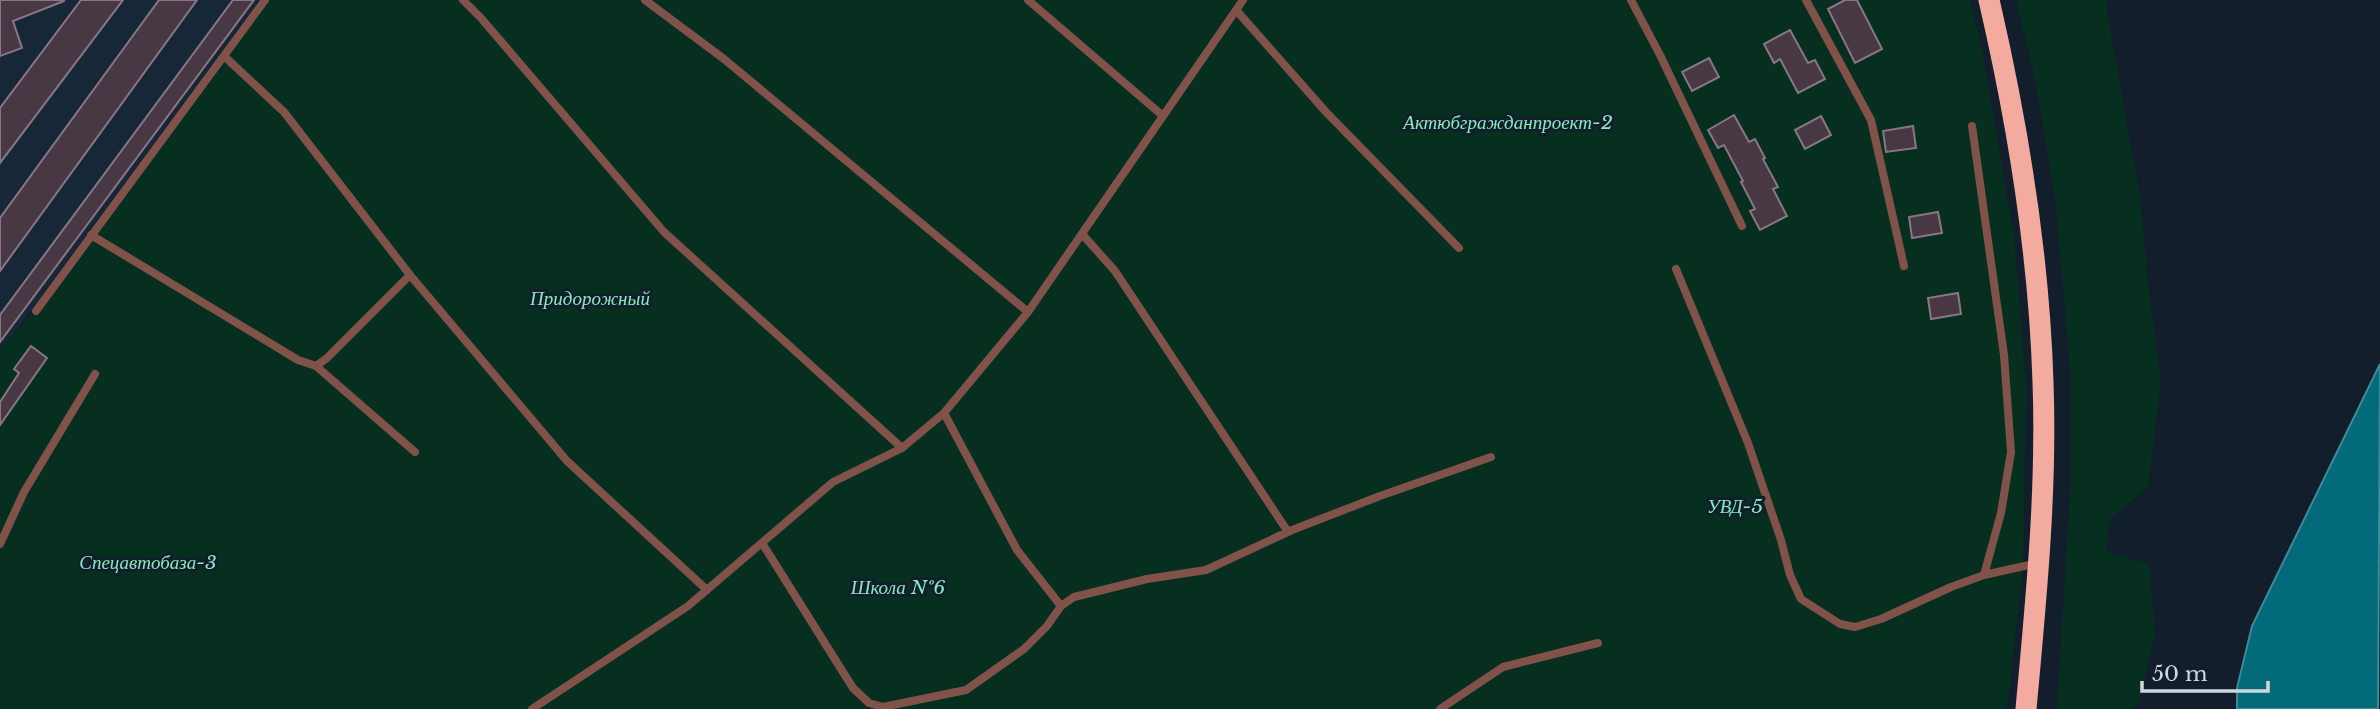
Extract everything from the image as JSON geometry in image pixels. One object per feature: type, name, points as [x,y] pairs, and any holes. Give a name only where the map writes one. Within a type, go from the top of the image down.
[{"type":"highway","points":[[1989,0],[2031,229],[2043,382],[2040,563],[2025,709]]},
{"type":"lane","points":[[36,311],[265,0]]},
{"type":"lane","points":[[463,0],[664,232],[902,448]]},
{"type":"lane","points":[[645,0],[724,59],[1028,312]]},
{"type":"lane","points":[[1028,0],[1163,116]]},
{"type":"lane","points":[[532,709],[688,606],[834,482],[902,448],[944,413],[1028,312],[1243,0]]},
{"type":"lane","points":[[1631,0],[1742,226]]},
{"type":"lane","points":[[1806,0],[1871,121],[1904,266]]},
{"type":"lane","points":[[1236,10],[1326,112],[1459,247]]},
{"type":"lane","points":[[224,56],[284,112],[410,275],[567,461],[707,590]]},
{"type":"lane","points":[[1972,127],[2004,355],[2011,452],[2001,513],[1984,575]]},
{"type":"lane","points":[[1082,234],[1115,271],[1288,532]]},
{"type":"lane","points":[[92,235],[298,359],[316,366],[415,452]]},
{"type":"lane","points":[[1676,269],[1748,443],[1790,575],[1801,599],[1840,624],[1855,626],[1881,619],[1984,575],[2040,563]]},
{"type":"lane","points":[[316,366],[410,275]]},
{"type":"lane","points":[[0,544],[24,492],[95,374]]},
{"type":"lane","points":[[944,413],[1017,550],[1061,606]]},
{"type":"lane","points":[[762,543],[853,688],[869,703],[883,707],[967,690],[1024,649],[1047,626],[1061,606],[1074,597],[1147,579],[1206,570],[1288,532],[1491,457]]},
{"type":"lane","points":[[1440,709],[1503,667],[1598,643]]},
{"type":"shaded area","points":[[0,0],[259,0],[10,339],[0,347]]},
{"type":"green space","points":[[265,0],[1970,0],[1982,51],[2014,235],[2026,389],[2023,567],[2007,709],[0,709],[0,347],[36,311]]},
{"type":"green space","points":[[2016,0],[2105,0],[2140,197],[2161,382],[2148,487],[2109,520],[2107,552],[2149,564],[2155,634],[2139,702],[2132,709],[2057,709],[2071,475],[2071,379],[2055,197],[2034,74]]},
{"type":"water","points":[[2380,364],[2378,709],[2237,709],[2237,688],[2252,626]]},
{"type":"building","points":[[0,0],[64,1],[13,21],[22,48],[0,56]]},
{"type":"building","points":[[81,0],[123,0],[0,163],[0,108]]},
{"type":"building","points":[[159,0],[197,0],[0,271],[0,218]]},
{"type":"building","points":[[233,0],[254,0],[0,342],[0,315]]},
{"type":"building","points":[[1845,0],[1857,0],[1882,49],[1855,63],[1828,9]]},
{"type":"building","points":[[1790,30],[1808,63],[1815,60],[1825,79],[1798,93],[1780,59],[1774,63],[1764,44]]},
{"type":"building","points":[[1709,58],[1719,77],[1692,91],[1682,72]]},
{"type":"building","points":[[1734,115],[1749,142],[1755,139],[1765,158],[1763,159],[1778,187],[1773,189],[1787,216],[1760,230],[1750,211],[1755,209],[1741,182],[1743,181],[1724,145],[1718,148],[1708,130]]},
{"type":"building","points":[[1821,116],[1831,135],[1805,149],[1795,130]]},
{"type":"building","points":[[1913,126],[1916,148],[1886,152],[1883,131]]},
{"type":"building","points":[[1938,212],[1942,233],[1912,238],[1909,217]]},
{"type":"building","points":[[1958,293],[1961,314],[1931,319],[1928,298]]},
{"type":"building","points":[[31,346],[47,358],[0,425],[0,402],[19,373],[14,369]]},
{"type":"park label","name":"Актюбгражданпроект-2","points":[[1508,122]]},
{"type":"park label","name":"Придорожный","points":[[590,298]]},
{"type":"park label","name":"УВД-5","points":[[1735,506]]},
{"type":"park label","name":"Спецавтобаза-3","points":[[148,562]]},
{"type":"park label","name":"Школа №6","points":[[898,587]]}]
